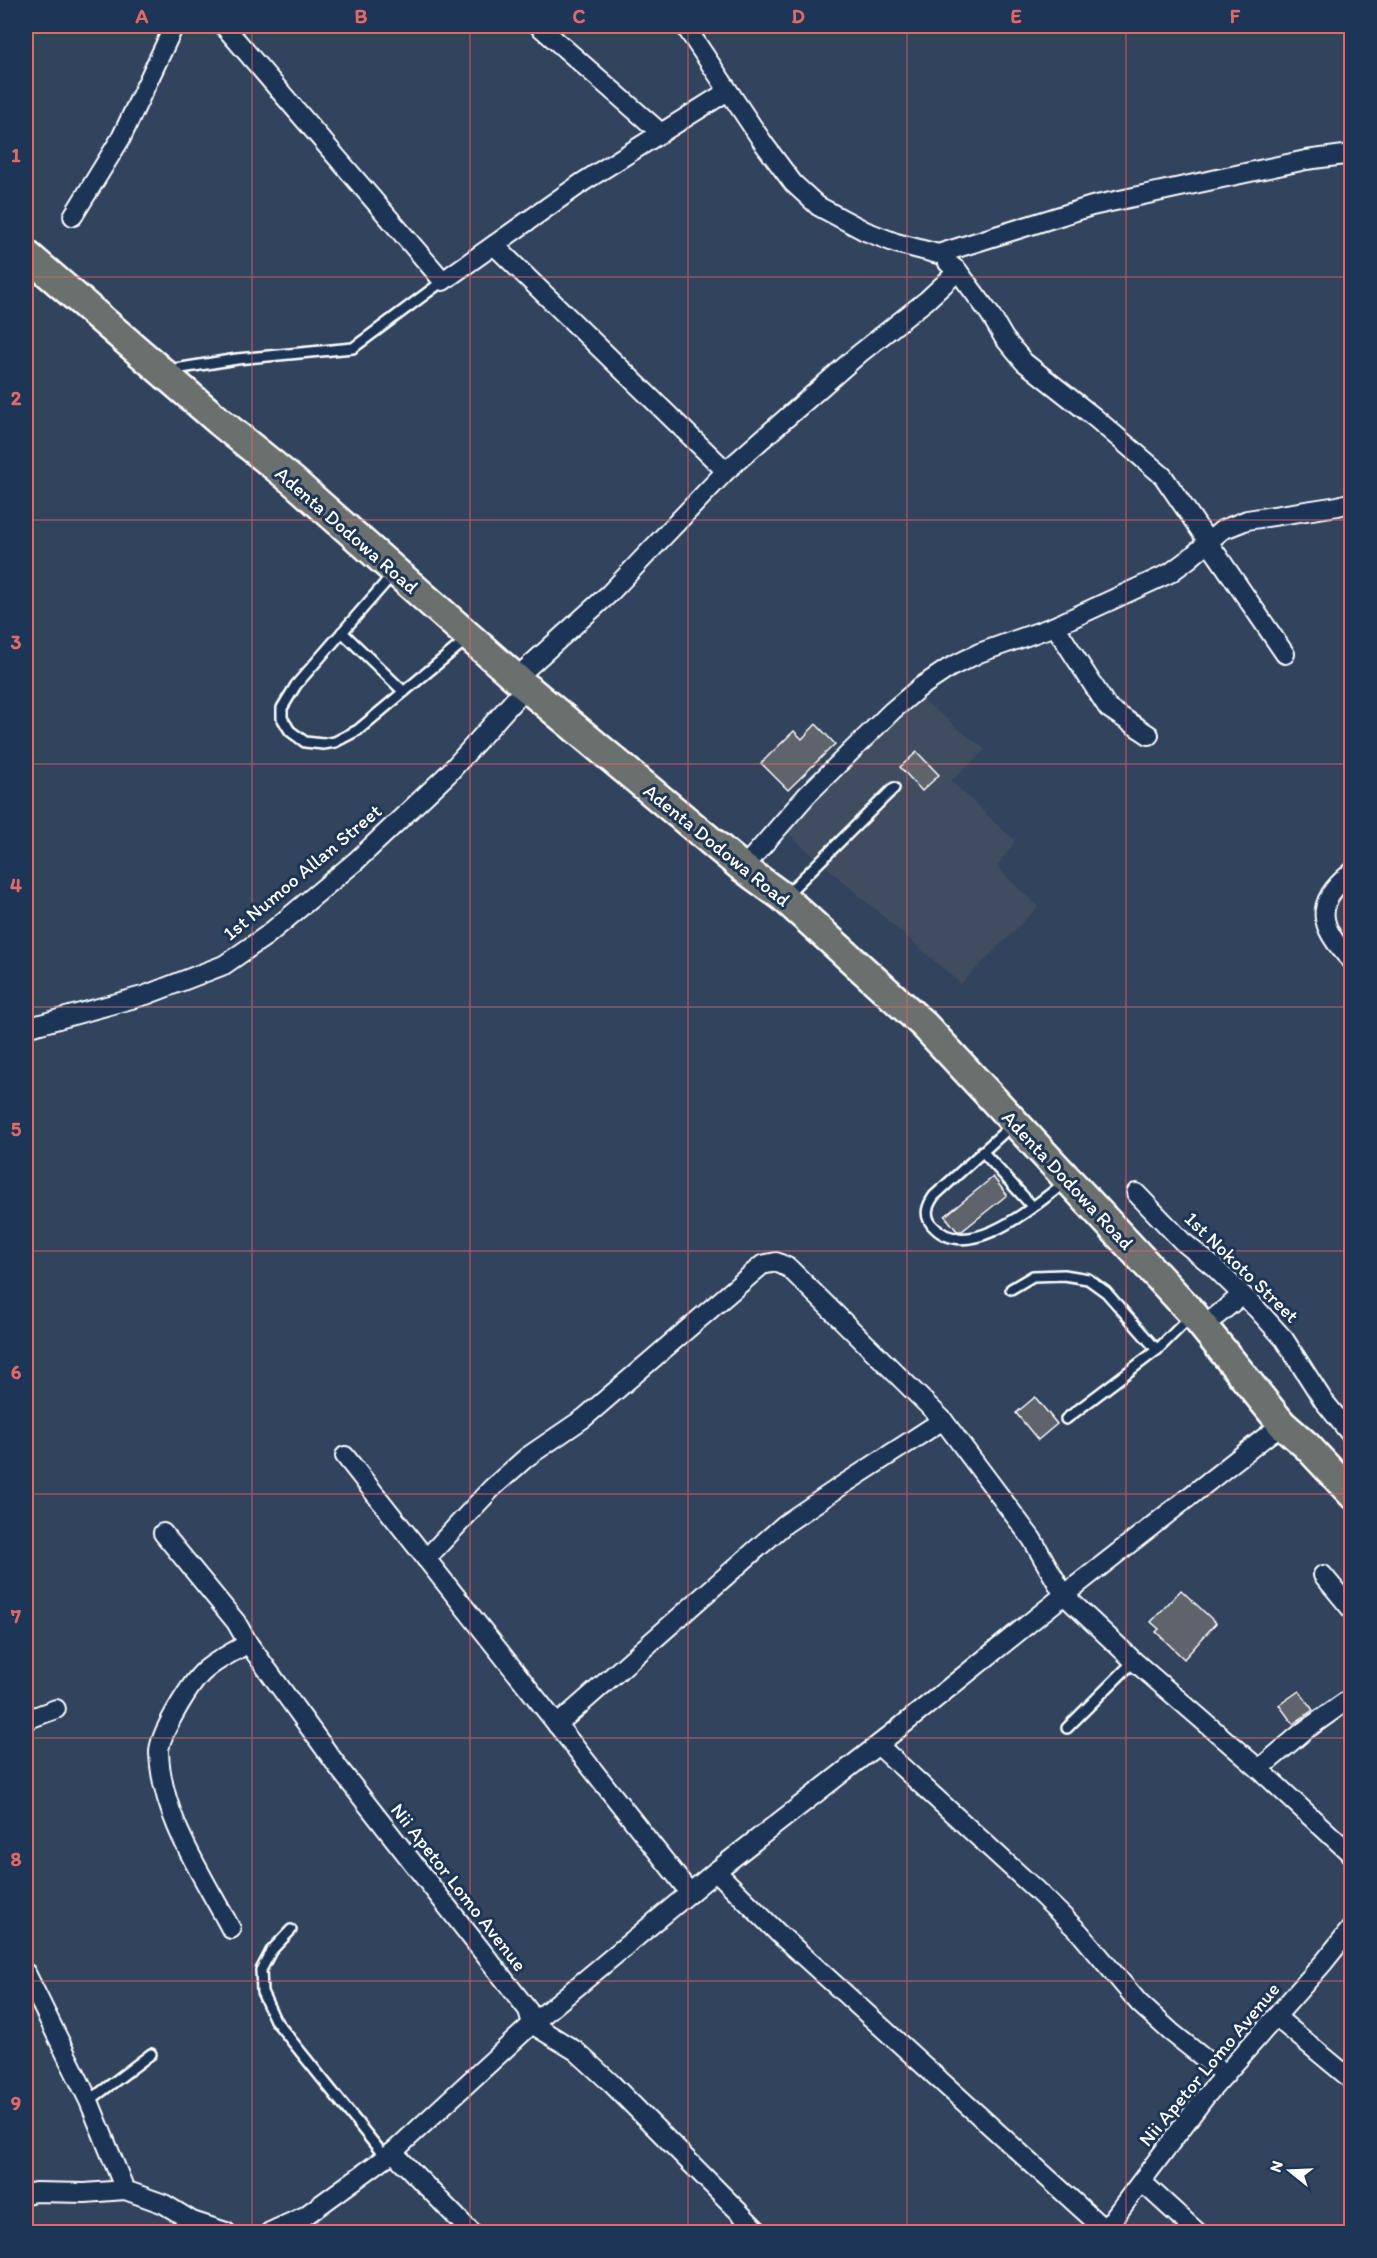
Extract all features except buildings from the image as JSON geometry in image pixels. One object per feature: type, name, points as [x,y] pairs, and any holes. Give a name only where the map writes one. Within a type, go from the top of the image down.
[{"type":"main road","name":"Adenta Dodowa Road","points":[[30,262],[293,482],[521,683],[743,868],[783,897],[924,1025],[1198,1321],[1282,1424],[1307,1446],[1352,1494]]},
{"type":"street","points":[[73,216],[121,138],[174,26]]},
{"type":"street","points":[[224,26],[442,281],[583,182],[728,91]]},
{"type":"street","points":[[539,26],[661,133]]},
{"type":"street","points":[[685,26],[793,183],[818,206],[865,231],[896,243],[938,254],[958,271],[990,314],[1004,338],[1024,362],[1094,417],[1163,476],[1285,654]]},
{"type":"street","points":[[938,254],[1092,206],[1306,160],[1352,154]]},
{"type":"street","points":[[494,245],[726,471]]},
{"type":"street","name":"1st Numoo Allan Street","points":[[26,1028],[146,995],[224,965],[266,936],[356,861],[448,774],[521,683],[726,471],[958,271]]},
{"type":"street","points":[[743,868],[823,779],[892,711],[919,688],[949,668],[979,653],[1055,626],[1170,573],[1222,530],[1247,520],[1352,502]]},
{"type":"street","points":[[1055,626],[1108,708],[1149,735]]},
{"type":"street","points":[[1352,872],[1337,883],[1327,897],[1324,911],[1326,926],[1335,945],[1352,961]]},
{"type":"street","name":"1st Nokoto Street","points":[[1136,1193],[1182,1240],[1214,1267],[1284,1339],[1323,1400],[1352,1436]]},
{"type":"street","points":[[426,1559],[492,1488],[527,1457],[585,1418],[762,1265],[776,1262],[789,1268],[943,1420],[1032,1539],[1064,1595],[1134,1661],[1259,1769],[1352,1855]]},
{"type":"street","points":[[1198,1321],[1242,1295]]},
{"type":"street","points":[[557,1725],[785,1524],[943,1420]]},
{"type":"street","points":[[270,2232],[305,2216],[389,2154],[532,2024],[716,1871],[1282,1424]]},
{"type":"street","points":[[345,1456],[690,1893]]},
{"type":"street","name":"Nii Apetor Lomo Avenue","points":[[163,1533],[236,1622],[248,1643],[341,1772],[528,2010],[532,2024]]},
{"type":"street","points":[[1323,1575],[1352,1610]]},
{"type":"street","points":[[231,1929],[176,1827],[159,1750],[180,1700],[212,1666],[248,1643]]},
{"type":"street","points":[[1259,1769],[1304,1731],[1352,1697]]},
{"type":"street","points":[[26,1720],[56,1709]]},
{"type":"street","points":[[878,1745],[1065,1919],[1111,1967],[1139,2002],[1171,2032],[1225,2075]]},
{"type":"street","points":[[716,1871],[778,1933],[1104,2231]]},
{"type":"street","name":"Nii Apetor Lomo Avenue","points":[[1104,2231],[1205,2097],[1352,1927]]},
{"type":"street","points":[[26,1973],[89,2101],[125,2190]]},
{"type":"street","points":[[1276,2017],[1352,2080]]},
{"type":"street","points":[[532,2024],[576,2051],[611,2083],[759,2232]]},
{"type":"street","points":[[389,2154],[471,2232]]},
{"type":"street","points":[[1142,2182],[1197,2232]]},
{"type":"street","points":[[26,2194],[125,2190],[164,2204],[188,2227],[226,2232]]},
{"type":"lane","points":[[161,372],[237,359],[353,348],[442,281]]},
{"type":"lane","points":[[395,571],[296,685],[282,708],[282,718],[290,732],[305,742],[323,744],[335,742],[358,730],[470,637]]},
{"type":"lane","points":[[342,632],[404,692]]},
{"type":"lane","points":[[783,897],[894,788]]},
{"type":"lane","points":[[1014,1123],[934,1196],[928,1205],[927,1218],[933,1226],[947,1238],[967,1239],[987,1235],[1069,1180]]},
{"type":"lane","points":[[982,1151],[1032,1206]]},
{"type":"lane","points":[[1011,1289],[1033,1276],[1064,1275],[1088,1279],[1106,1292],[1157,1350]]},
{"type":"lane","points":[[1066,1419],[1198,1321]]},
{"type":"lane","points":[[1067,1728],[1134,1661]]},
{"type":"lane","points":[[291,1930],[271,1950],[261,1970],[262,1992],[275,2020],[389,2154]]},
{"type":"lane","points":[[89,2101],[151,2054]]},
{"type":"shaded area","points":[[923,700],[985,750],[951,781],[1015,841],[997,867],[1038,907],[961,984],[781,828],[837,769]]}]
